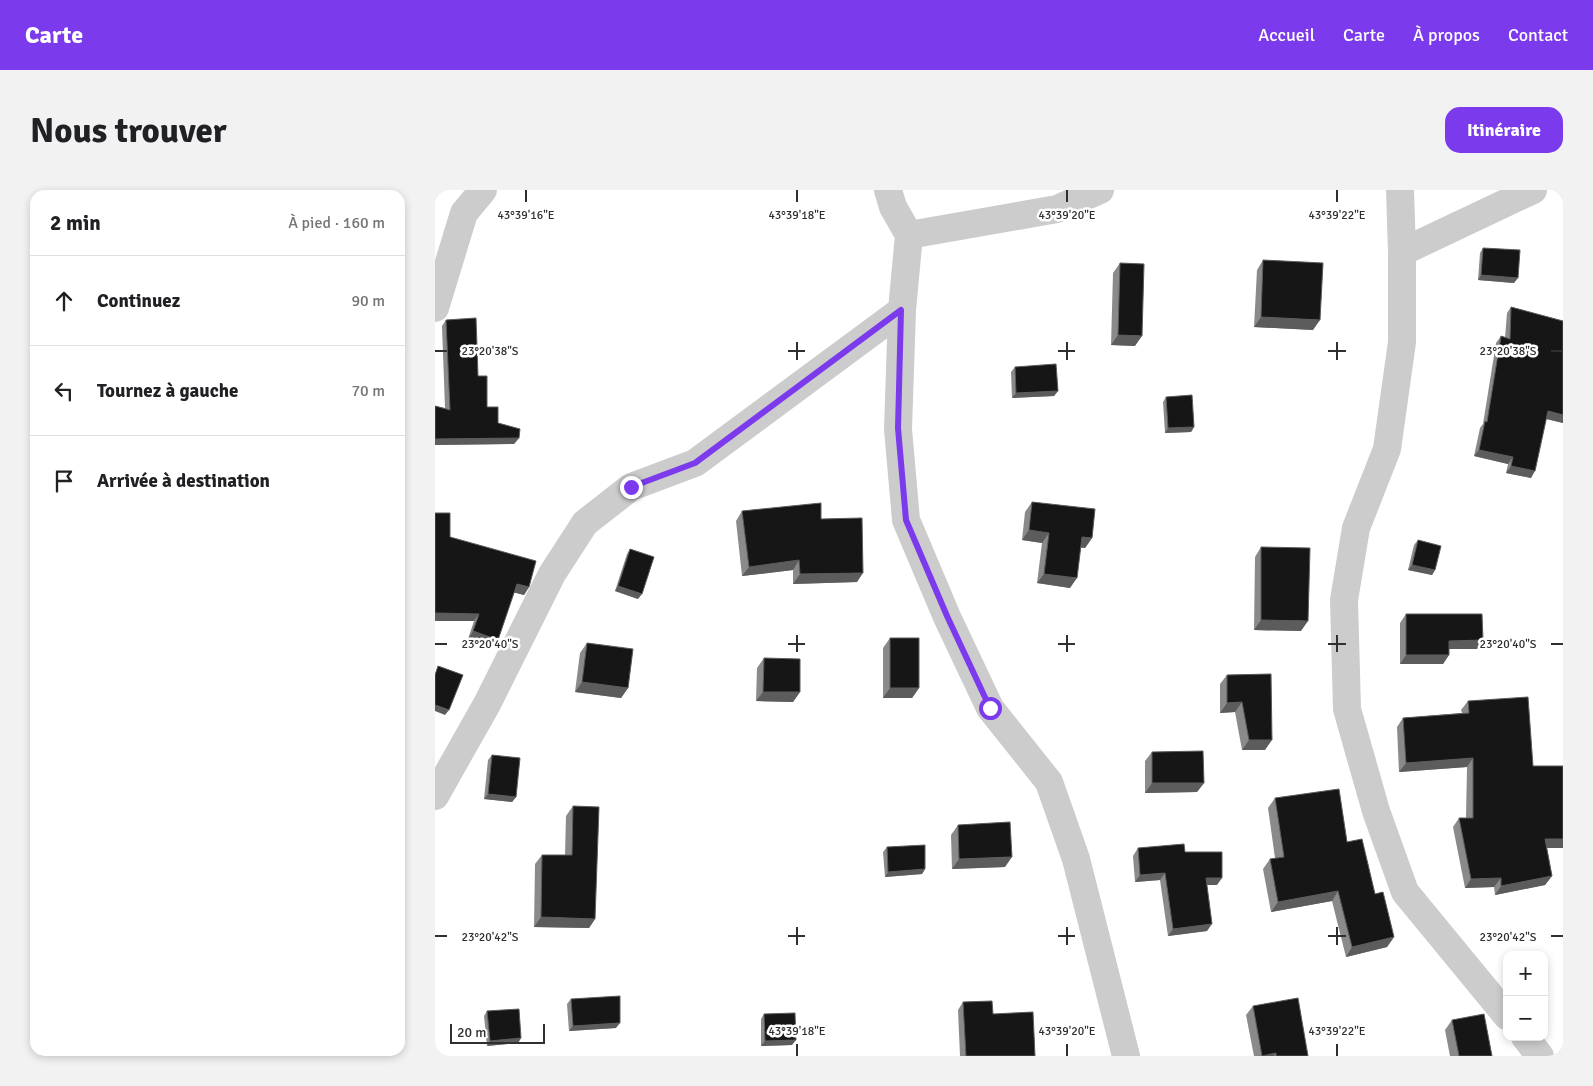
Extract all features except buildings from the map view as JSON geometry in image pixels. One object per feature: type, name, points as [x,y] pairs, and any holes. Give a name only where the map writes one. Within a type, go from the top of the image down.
[{"type":"street","points":[[435,308],[464,213],[483,190]]},
{"type":"street","points":[[888,190],[893,207],[909,235],[901,310],[898,428],[906,520],[947,616],[990,708],[1049,782],[1076,859],[1126,1056]]},
{"type":"street","points":[[909,235],[1057,209],[1100,190]]},
{"type":"street","points":[[1400,190],[1402,342],[1387,449],[1356,528],[1344,600],[1347,709],[1376,811],[1405,892],[1503,1011]]},
{"type":"street","points":[[1402,252],[1533,190]]},
{"type":"street","points":[[435,796],[487,704],[552,574],[585,523],[631,487],[695,463],[901,310]]},
{"type":"street","points":[[1528,1041],[1540,1056]]},
{"type":"route","points":[[631,487],[695,463],[901,310],[898,428],[906,520],[947,616],[990,708]]}]
